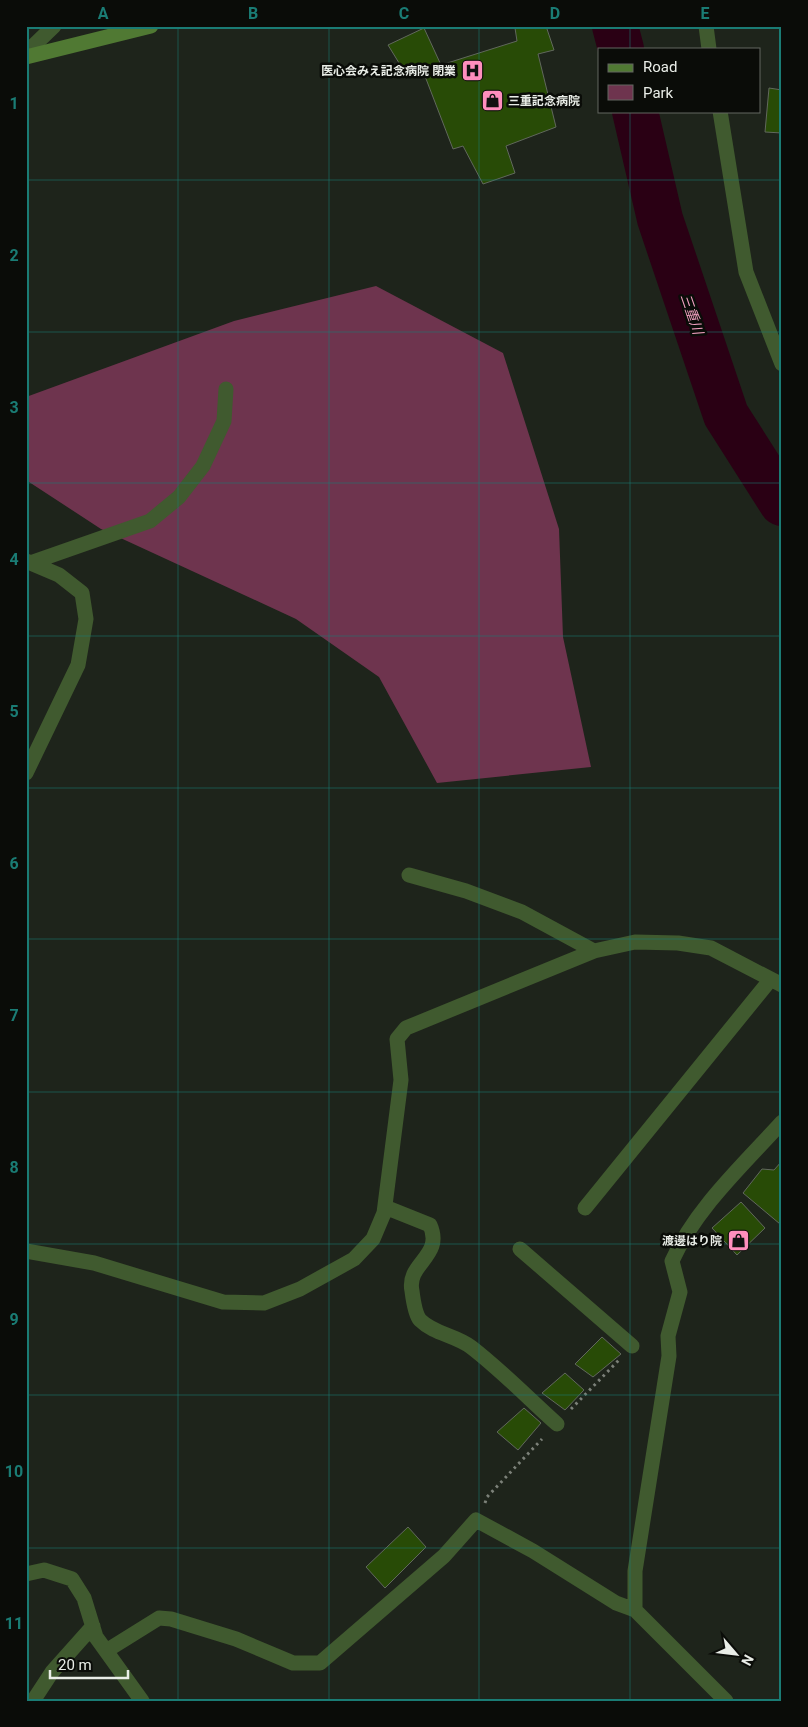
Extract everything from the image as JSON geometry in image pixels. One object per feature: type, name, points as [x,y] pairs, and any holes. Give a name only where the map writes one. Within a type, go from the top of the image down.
[{"type":"street","points":[[26,52],[54,26]]},
{"type":"street","points":[[26,57],[152,26]]},
{"type":"street","points":[[706,26],[710,48]]},
{"type":"street","points":[[720,112],[746,272],[782,364]]},
{"type":"street","points":[[28,562],[150,520],[179,497],[203,466],[224,421],[226,389]]},
{"type":"street","points":[[26,773],[78,666],[86,619],[82,594],[59,575],[28,562]]},
{"type":"street","points":[[409,875],[466,891],[522,912],[594,951]]},
{"type":"street","points":[[26,1250],[94,1263],[223,1302],[264,1303],[300,1289],[354,1259],[373,1239],[385,1207],[401,1080],[397,1040],[406,1028],[594,951],[635,942],[678,943],[711,948],[776,982],[585,1208]]},
{"type":"street","points":[[635,1610],[635,1571],[669,1356],[668,1336],[680,1292],[672,1261],[682,1238],[715,1197],[782,1122]]},
{"type":"street","points":[[385,1207],[430,1225],[434,1235],[432,1248],[413,1275],[411,1288],[418,1318],[434,1330],[469,1345],[557,1424]]},
{"type":"street","points":[[520,1249],[632,1346]]},
{"type":"street","points":[[106,1651],[160,1618],[171,1619],[236,1639],[293,1662],[320,1662],[444,1556],[476,1520],[533,1551],[616,1603],[635,1610],[726,1701]]},
{"type":"street","points":[[26,1574],[44,1570],[72,1579],[84,1598],[96,1637],[142,1701]]},
{"type":"street","points":[[32,1701],[52,1672],[92,1626]]},
{"type":"path","points":[[476,1520],[487,1497],[632,1346]]},
{"type":"green space","points":[[376,286],[503,353],[559,529],[563,637],[591,767],[437,783],[379,677],[296,619],[101,529],[26,480],[26,397],[234,321]]},
{"type":"building","name":"三重記念病院","points":[[521,26],[546,26],[554,50],[538,54],[556,127],[506,146],[515,173],[483,184],[463,146],[453,149],[423,71],[407,76],[388,45],[424,28],[441,65],[517,41],[515,28]]},
{"type":"building","points":[[769,88],[782,90],[782,133],[765,132]]},
{"type":"building","points":[[782,1161],[782,1222],[780,1224],[743,1193],[762,1169],[774,1170]]},
{"type":"building","name":"渡邊はり院","points":[[741,1202],[765,1228],[737,1255],[712,1228]]},
{"type":"building","points":[[602,1337],[621,1354],[593,1377],[575,1364]]},
{"type":"building","points":[[565,1373],[584,1390],[565,1410],[542,1393]]},
{"type":"building","points":[[524,1408],[541,1423],[518,1450],[497,1432]]},
{"type":"building","points":[[408,1527],[426,1547],[385,1588],[366,1567]]},
{"type":"waterway","name":"三重川","points":[[615,26],[621,48]]},
{"type":"waterway","name":"三重川","points":[[635,112],[660,219],[726,415],[782,503]]},
{"type":"place","name":"医心会みえ記念病院 閉業","points":[[472,71]]},
{"type":"place","name":"三重記念病院","points":[[492,101]]},
{"type":"place","name":"渡邊はり院","points":[[738,1241]]}]
